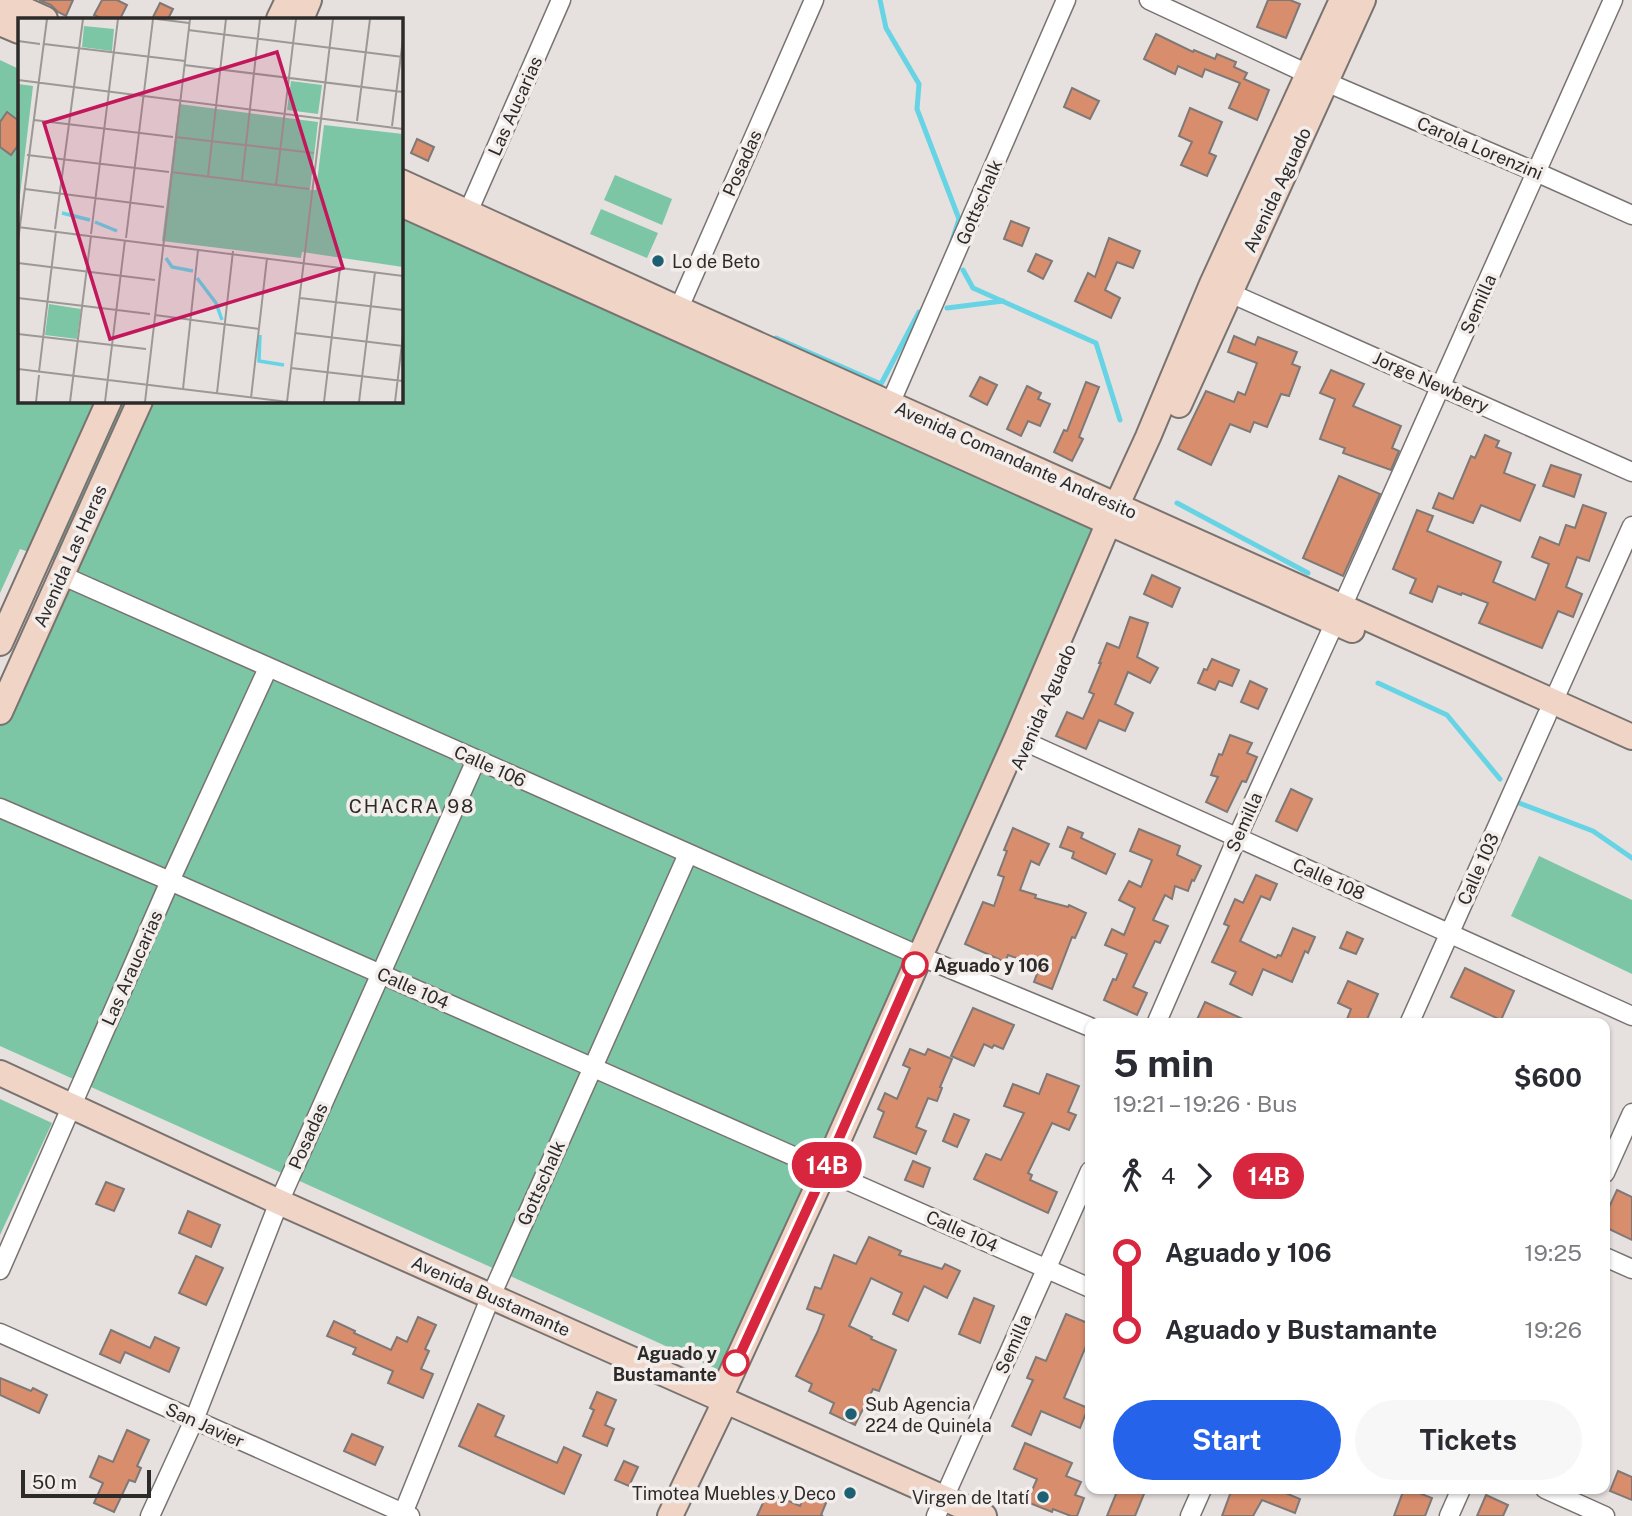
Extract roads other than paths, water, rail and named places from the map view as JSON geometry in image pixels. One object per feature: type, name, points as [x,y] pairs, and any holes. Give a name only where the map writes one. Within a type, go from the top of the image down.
[{"type":"main road","points":[[279,18],[288,0]]},
{"type":"main road","points":[[301,18],[309,0]]},
{"type":"main road","name":"Avenida Aguado","points":[[670,1516],[829,1172],[924,958],[1017,738],[1230,293],[1317,78],[1342,0]]},
{"type":"main road","name":"Avenida Aguado","points":[[924,958],[1026,742],[1120,518],[1212,284],[1317,78],[1363,0]]},
{"type":"main road","points":[[9,7],[42,18]]},
{"type":"main road","points":[[9,7],[18,29]]},
{"type":"main road","name":"Avenida Comandante Andresito","points":[[402,182],[468,212],[675,318],[1550,708],[1632,737]]},
{"type":"main road","name":"Avenida Comandante Andresito","points":[[402,204],[890,404],[1120,518]]},
{"type":"main road","name":"Avenida Las Heras","points":[[0,643],[109,402]]},
{"type":"main road","name":"Avenida Las Heras","points":[[0,712],[140,402]]},
{"type":"main road","name":"Avenida Comandante Andresito","points":[[1550,708],[1632,753]]},
{"type":"main road","name":"Avenida Bustamante","points":[[0,1073],[491,1296],[940,1507],[984,1516]]},
{"type":"street","name":"Las Aucarias","points":[[468,212],[561,0]]},
{"type":"street","name":"Posadas","points":[[675,318],[814,0]]},
{"type":"street","name":"Gottschalk","points":[[890,404],[1066,0]]},
{"type":"street","name":"Carola Lorenzini","points":[[1149,0],[1317,78],[1632,215]]},
{"type":"street","name":"Semilla","points":[[1159,1018],[1613,0]]},
{"type":"street","name":"Jorge Newbery","points":[[1230,293],[1632,472]]},
{"type":"street","name":"Calle 103","points":[[1412,1018],[1632,526]]},
{"type":"street","name":"Calle 106","points":[[61,575],[924,958],[1085,1025]]},
{"type":"street","name":"Las Araucarias","points":[[0,1270],[170,881],[268,668]]},
{"type":"street","name":"Calle 108","points":[[1026,742],[1632,1016]]},
{"type":"street","name":"Posadas","points":[[150,1516],[194,1420],[279,1202],[475,760]]},
{"type":"street","name":"Calle 104","points":[[0,808],[1085,1286]]},
{"type":"street","name":"Gottschalk","points":[[405,1515],[491,1296],[688,854]]},
{"type":"street","points":[[1610,1162],[1632,1113]]},
{"type":"street","name":"Semilla","points":[[940,1507],[1085,1182]]},
{"type":"street","points":[[1610,1258],[1632,1269]]},
{"type":"street","name":"San Javier","points":[[0,1334],[405,1515]]},
{"type":"street","points":[[1190,1516],[1200,1494]]},
{"type":"street","points":[[1449,1516],[1459,1494]]},
{"type":"street","points":[[1556,1494],[1605,1516]]},
{"type":"waterway","points":[[880,0],[886,28],[919,84],[917,109],[959,219],[952,241]]},
{"type":"waterway","points":[[963,270],[973,288],[1096,343],[1120,420]]},
{"type":"waterway","points":[[947,308],[1003,301]]},
{"type":"waterway","points":[[776,338],[881,384],[919,312]]},
{"type":"waterway","points":[[1177,503],[1308,573]]},
{"type":"waterway","points":[[1378,683],[1447,715],[1500,779]]},
{"type":"waterway","points":[[1519,803],[1593,831],[1632,858]]},
{"type":"place","name":"Lo de Beto","points":[[658,261]]},
{"type":"place","name":"Aguado y 106","points":[[915,965]]},
{"type":"place","name":"Aguado y Bustamante","points":[[736,1363]]},
{"type":"place","name":"Sub Agencia 224 de Quinela","points":[[851,1414]]},
{"type":"place","name":"Timotea Muebles y Deco","points":[[850,1493]]},
{"type":"place","name":"Virgen de Itatí","points":[[1043,1497]]},
{"type":"district","name":"CHACRA 98","points":[[412,806]]}]
